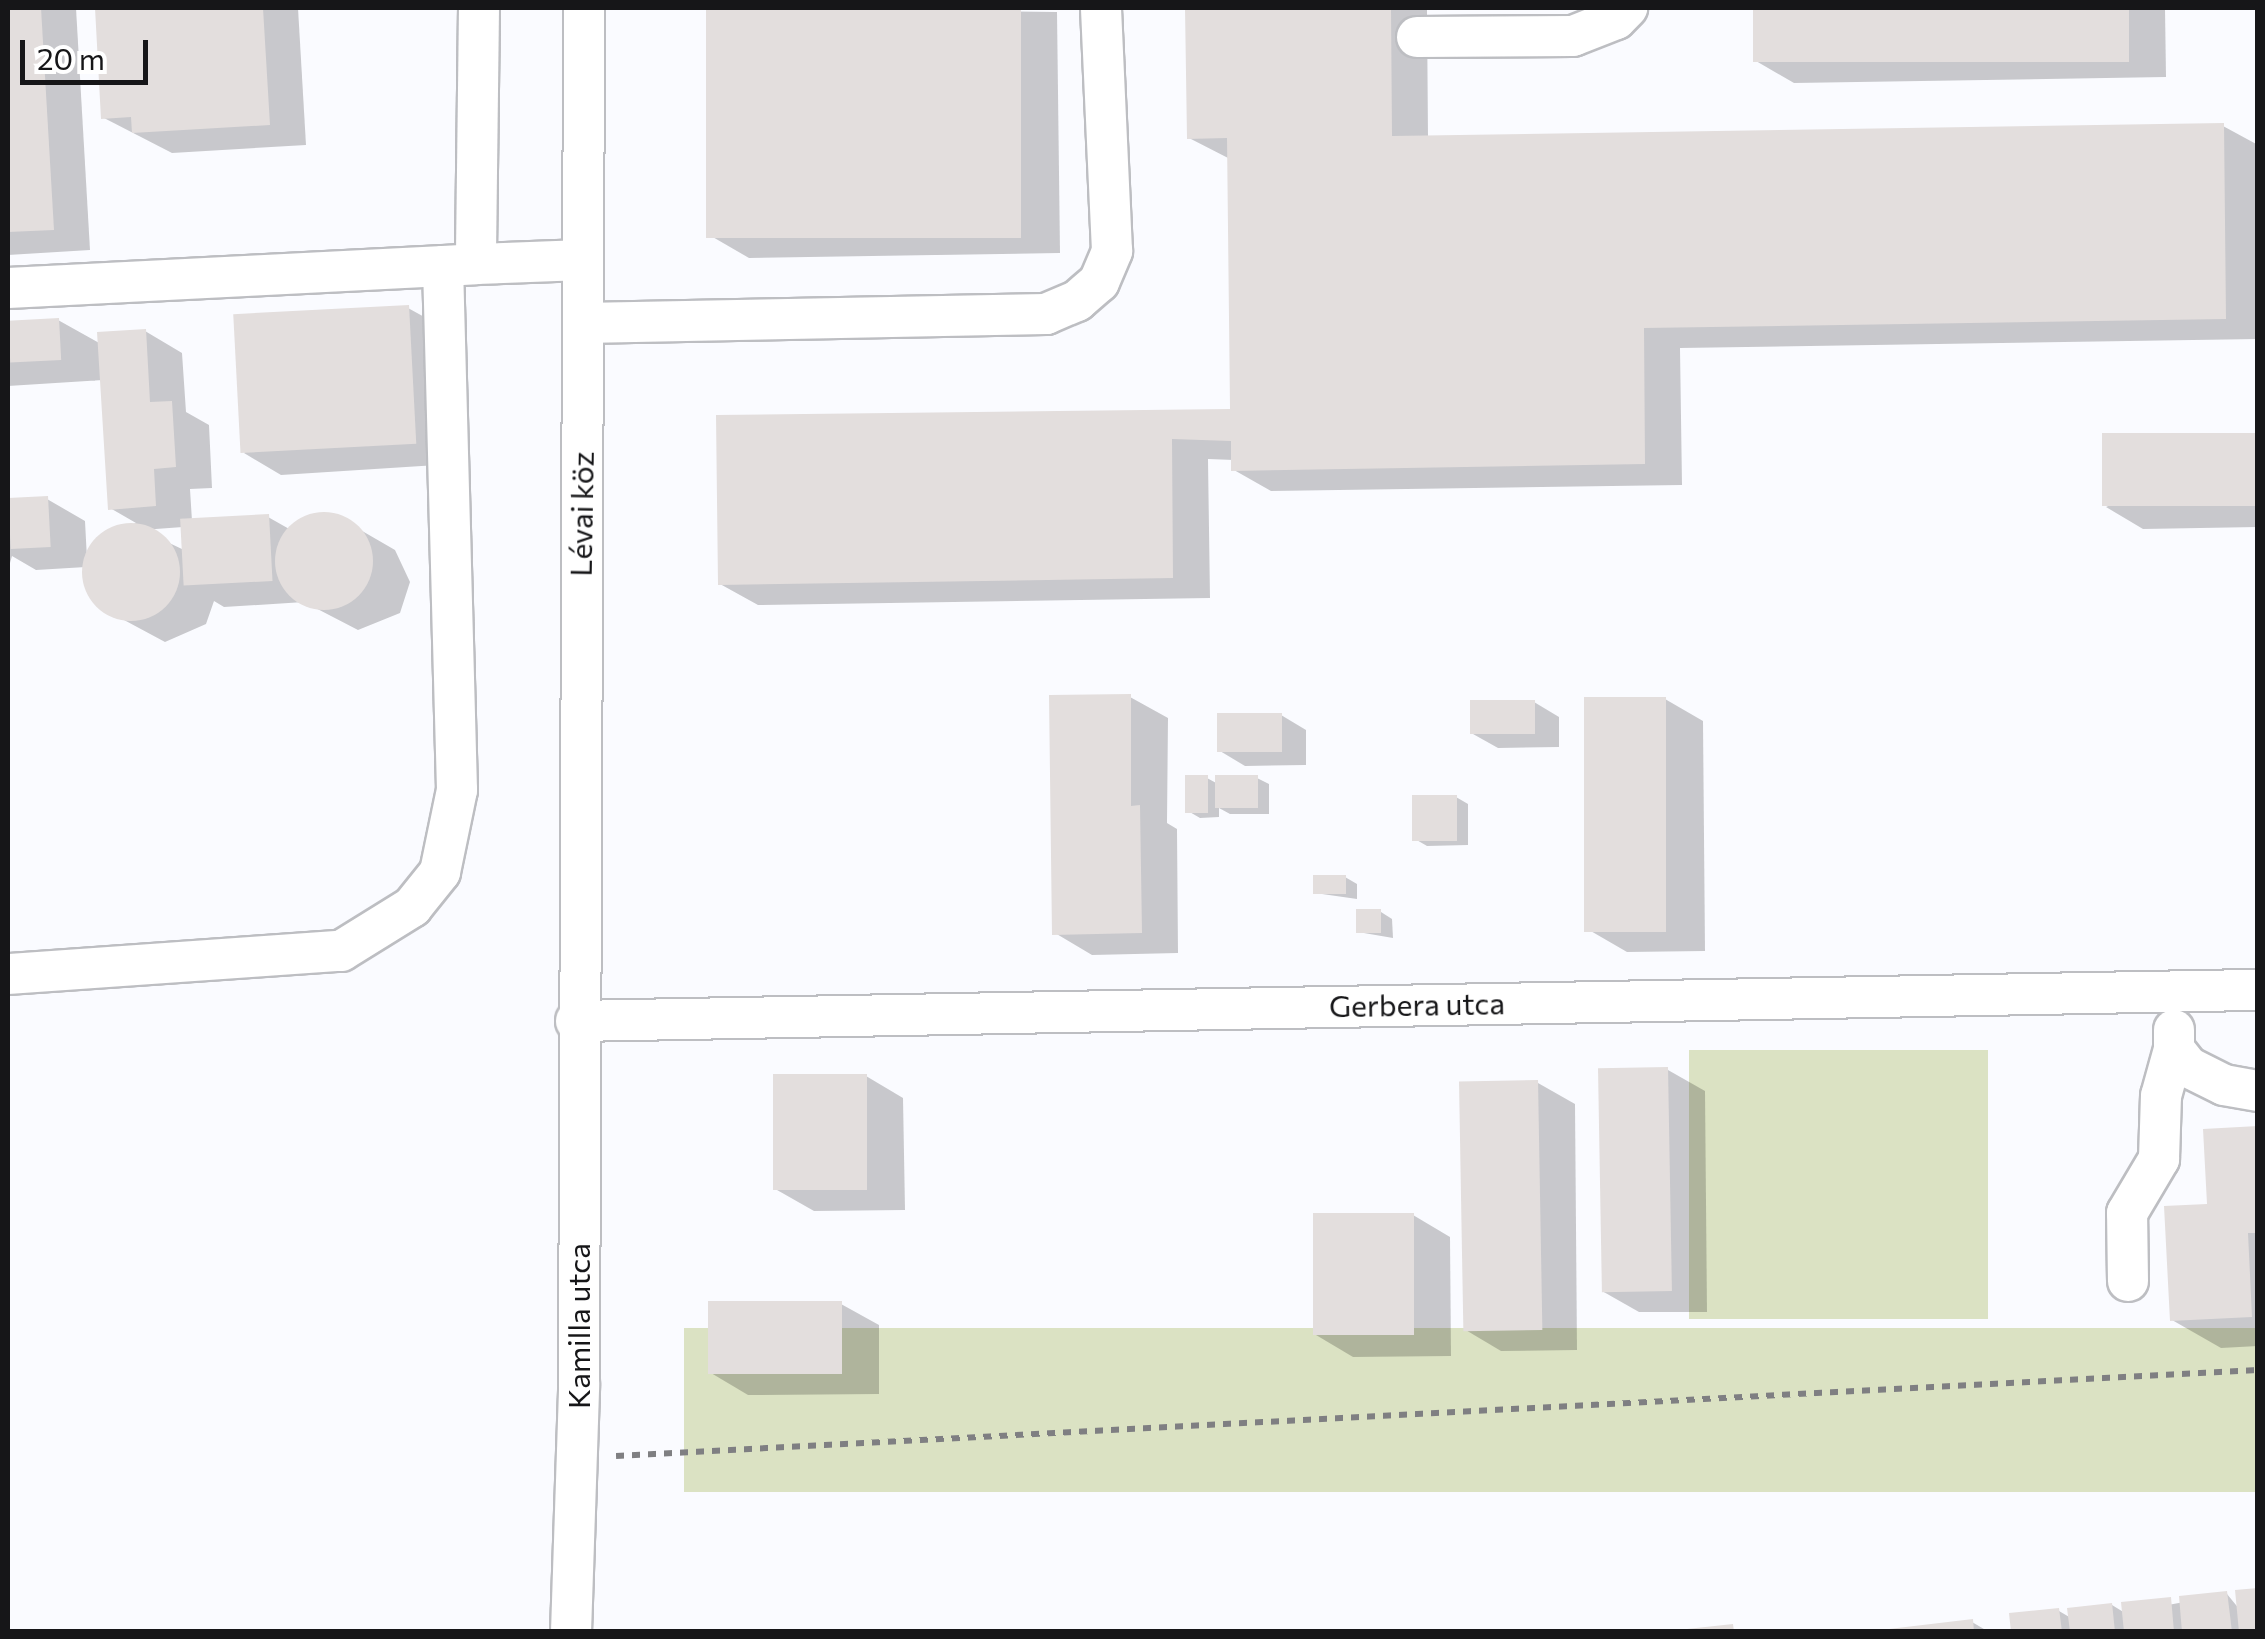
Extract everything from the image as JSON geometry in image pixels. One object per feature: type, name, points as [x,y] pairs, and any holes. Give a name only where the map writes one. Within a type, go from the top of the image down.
[{"type":"street","points":[[8,974],[340,951],[412,907],[440,872],[458,790],[460,265],[479,8]]},
{"type":"street","name":"Lévai köz","points":[[576,1021],[584,8]]},
{"type":"street","points":[[583,323],[1046,314],[1077,300],[1099,282],[1112,251],[1101,8]]},
{"type":"street","points":[[1417,37],[1573,36],[1616,20],[1626,8]]},
{"type":"street","points":[[8,288],[584,260]]},
{"type":"street","points":[[2128,1281],[2128,1212],[2159,1159],[2161,1096],[2174,1049],[2173,988]]},
{"type":"street","name":"Gerbera utca","points":[[576,1021],[2173,988],[2258,990]]},
{"type":"street","name":"Kamilla utca","points":[[571,1632],[577,1458],[576,1021]]},
{"type":"street","points":[[2174,1049],[2202,1076],[2258,1091]]},
{"type":"path","points":[[577,1458],[2258,1370]]},
{"type":"green space","points":[[1689,1050],[1988,1050],[1988,1319],[1689,1319]]},
{"type":"green space","points":[[684,1328],[2257,1328],[2257,1492],[684,1492]]},
{"type":"building","points":[[8,8],[41,8],[54,230],[8,232]]},
{"type":"building","points":[[95,8],[263,8],[270,125],[132,133],[131,117],[101,119]]},
{"type":"building","points":[[706,8],[1021,8],[1021,238],[706,238]]},
{"type":"building","points":[[1185,8],[1391,8],[1392,136],[2224,123],[2226,319],[1644,328],[1645,464],[1231,471],[1231,441],[1172,439],[1173,578],[718,585],[716,415],[1230,409],[1227,138],[1187,139]]},
{"type":"building","points":[[1753,8],[2129,8],[2129,62],[1753,62]]},
{"type":"building","points":[[409,305],[416,444],[241,453],[233,314]]},
{"type":"building","points":[[59,318],[61,360],[10,363],[8,321]]},
{"type":"building","points":[[146,329],[150,402],[172,401],[176,467],[154,469],[156,506],[108,510],[97,332]]},
{"type":"building","points":[[2102,433],[2258,433],[2258,506],[2102,506]]},
{"type":"building","points":[[48,496],[51,547],[11,549],[8,498]]},
{"type":"building","points":[[324,512],[343,516],[359,526],[369,542],[373,561],[369,580],[359,596],[343,606],[324,610],[305,606],[289,596],[279,580],[275,561],[279,542],[289,526],[305,516]]},
{"type":"building","points":[[269,514],[273,581],[184,586],[180,519]]},
{"type":"building","points":[[131,523],[150,527],[166,537],[176,553],[180,572],[176,591],[166,607],[150,617],[131,621],[112,617],[96,607],[86,591],[82,572],[86,553],[96,537],[112,527]]},
{"type":"building","points":[[1131,694],[1131,806],[1140,805],[1142,933],[1052,935],[1049,695]]},
{"type":"building","points":[[1584,697],[1666,697],[1666,932],[1584,932]]},
{"type":"building","points":[[1470,700],[1535,700],[1535,734],[1470,734]]},
{"type":"building","points":[[1217,713],[1282,713],[1282,752],[1217,752]]},
{"type":"building","points":[[1185,775],[1208,775],[1208,813],[1185,813]]},
{"type":"building","points":[[1215,775],[1258,775],[1258,808],[1215,808]]},
{"type":"building","points":[[1412,795],[1457,795],[1457,841],[1412,841]]},
{"type":"building","points":[[1313,875],[1346,875],[1346,894],[1313,894]]},
{"type":"building","points":[[1356,909],[1381,909],[1381,933],[1356,933]]},
{"type":"building","points":[[1668,1067],[1672,1291],[1602,1292],[1598,1068]]},
{"type":"building","points":[[773,1074],[867,1074],[867,1190],[773,1190]]},
{"type":"building","points":[[1538,1080],[1542,1330],[1463,1331],[1459,1081]]},
{"type":"building","points":[[2258,1126],[2258,1233],[2248,1233],[2252,1317],[2170,1321],[2164,1206],[2207,1204],[2203,1129]]},
{"type":"building","points":[[1313,1213],[1414,1213],[1414,1335],[1313,1335]]},
{"type":"building","points":[[708,1301],[842,1301],[842,1374],[708,1374]]},
{"type":"building","points":[[2258,1588],[2258,1632],[2239,1632],[2235,1590]]},
{"type":"building","points":[[2227,1591],[2232,1632],[2182,1632],[2179,1596]]},
{"type":"building","points":[[2171,1597],[2174,1632],[2124,1632],[2121,1602]]},
{"type":"building","points":[[2112,1603],[2115,1632],[2070,1632],[2067,1608]]},
{"type":"building","points":[[2059,1608],[2062,1632],[2011,1632],[2009,1613]]},
{"type":"building","points":[[1973,1619],[1974,1632],[1889,1632],[1889,1629]]},
{"type":"building","points":[[1733,1624],[1734,1632],[1687,1632],[1687,1629]]}]
